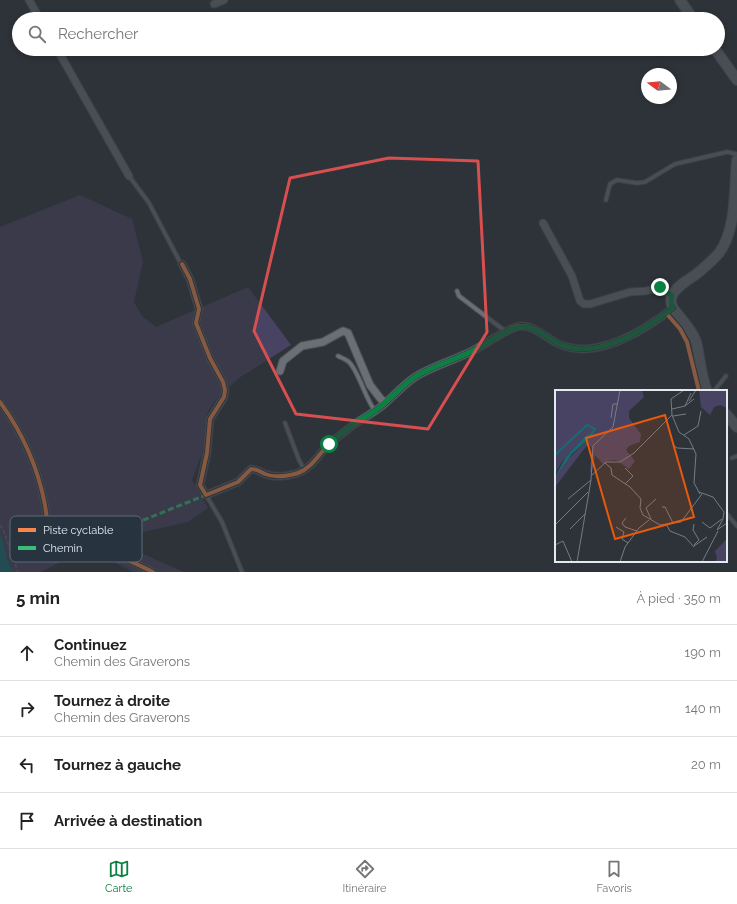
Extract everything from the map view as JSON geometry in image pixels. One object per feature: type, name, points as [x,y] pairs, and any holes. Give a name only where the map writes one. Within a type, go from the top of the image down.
[{"type":"street","points":[[29,0],[36,12]]},
{"type":"street","points":[[214,4],[224,0]]},
{"type":"street","points":[[680,0],[689,12]]},
{"type":"street","points":[[61,56],[129,176]]},
{"type":"street","points":[[720,56],[737,80]]},
{"type":"street","points":[[707,390],[703,382],[697,344],[671,303],[672,296],[684,282],[704,268],[723,248],[731,225],[735,206],[737,160]]},
{"type":"street","points":[[544,223],[572,276],[580,300],[584,304],[590,304],[630,292],[646,291],[660,287],[672,296]]},
{"type":"street","points":[[182,264],[190,279],[199,309],[196,323],[210,358],[223,382],[225,390],[224,397],[210,419],[207,453],[200,485],[206,495],[238,482],[252,469],[266,475],[278,476],[299,472],[315,460],[329,444],[340,435],[375,411],[415,378],[475,350],[517,327],[529,327],[542,333],[557,343],[573,349],[583,349],[626,339],[645,328],[673,308]]},
{"type":"street","points":[[280,371],[283,361],[302,346],[323,342],[343,331],[348,333],[370,385],[385,403]]},
{"type":"street","points":[[0,402],[21,435],[31,457],[39,479],[46,516]]},
{"type":"street","points":[[727,415],[737,427]]},
{"type":"street","points":[[132,562],[153,572]]},
{"type":"lane","points":[[606,200],[610,184],[617,180],[637,183],[645,182],[676,164],[727,152],[737,154]]},
{"type":"lane","points":[[129,176],[149,203],[182,264]]},
{"type":"lane","points":[[457,291],[459,296],[506,332]]},
{"type":"lane","points":[[338,356],[350,363],[369,403],[375,411]]},
{"type":"lane","points":[[715,390],[726,376]]},
{"type":"lane","points":[[285,423],[304,469]]},
{"type":"lane","points":[[732,458],[737,456]]},
{"type":"lane","points":[[206,495],[222,522],[242,572]]},
{"type":"lane","points":[[727,514],[737,526]]},
{"type":"path","points":[[0,525],[10,549]]},
{"type":"path","points":[[14,562],[18,572]]},
{"type":"highlighted area","points":[[389,158],[478,161],[487,332],[428,429],[296,414],[254,331],[290,178]]},
{"type":"shaded area","points":[[80,195],[132,219],[143,261],[134,302],[142,316],[156,327],[248,287],[291,345],[239,378],[215,401],[207,413],[202,454],[192,480],[208,508],[188,522],[142,532],[142,516],[10,516],[10,562],[60,562],[41,572],[13,572],[0,535],[0,227]]},
{"type":"shaded area","points":[[142,554],[184,572],[133,572],[114,562],[142,562]]},
{"type":"water","points":[[0,535],[3,540],[7,558],[13,572],[0,572]]},
{"type":"marked path","points":[[142,521],[206,495]]},
{"type":"cycle path","points":[[182,264],[190,279],[199,309],[196,323],[210,358],[223,382],[225,390],[224,397],[210,419],[207,453],[200,485],[206,495],[238,482],[251,469],[277,476],[290,475],[303,471],[329,444],[383,405],[406,383],[430,369],[468,353],[516,327],[522,326],[532,328],[557,343],[571,348],[587,349],[618,341],[633,334],[648,326],[673,308]]},
{"type":"cycle path","points":[[666,313],[680,329],[687,342],[699,390]]},
{"type":"cycle path","points":[[0,402],[22,438],[28,451],[42,491],[47,516]]},
{"type":"cycle path","points":[[132,562],[153,572]]},
{"type":"route","points":[[329,444],[357,422],[375,411],[415,378],[427,371],[475,350],[517,327],[529,327],[542,333],[557,343],[573,349],[601,346],[626,339],[645,328],[673,308],[671,303],[672,296],[660,287]]}]
